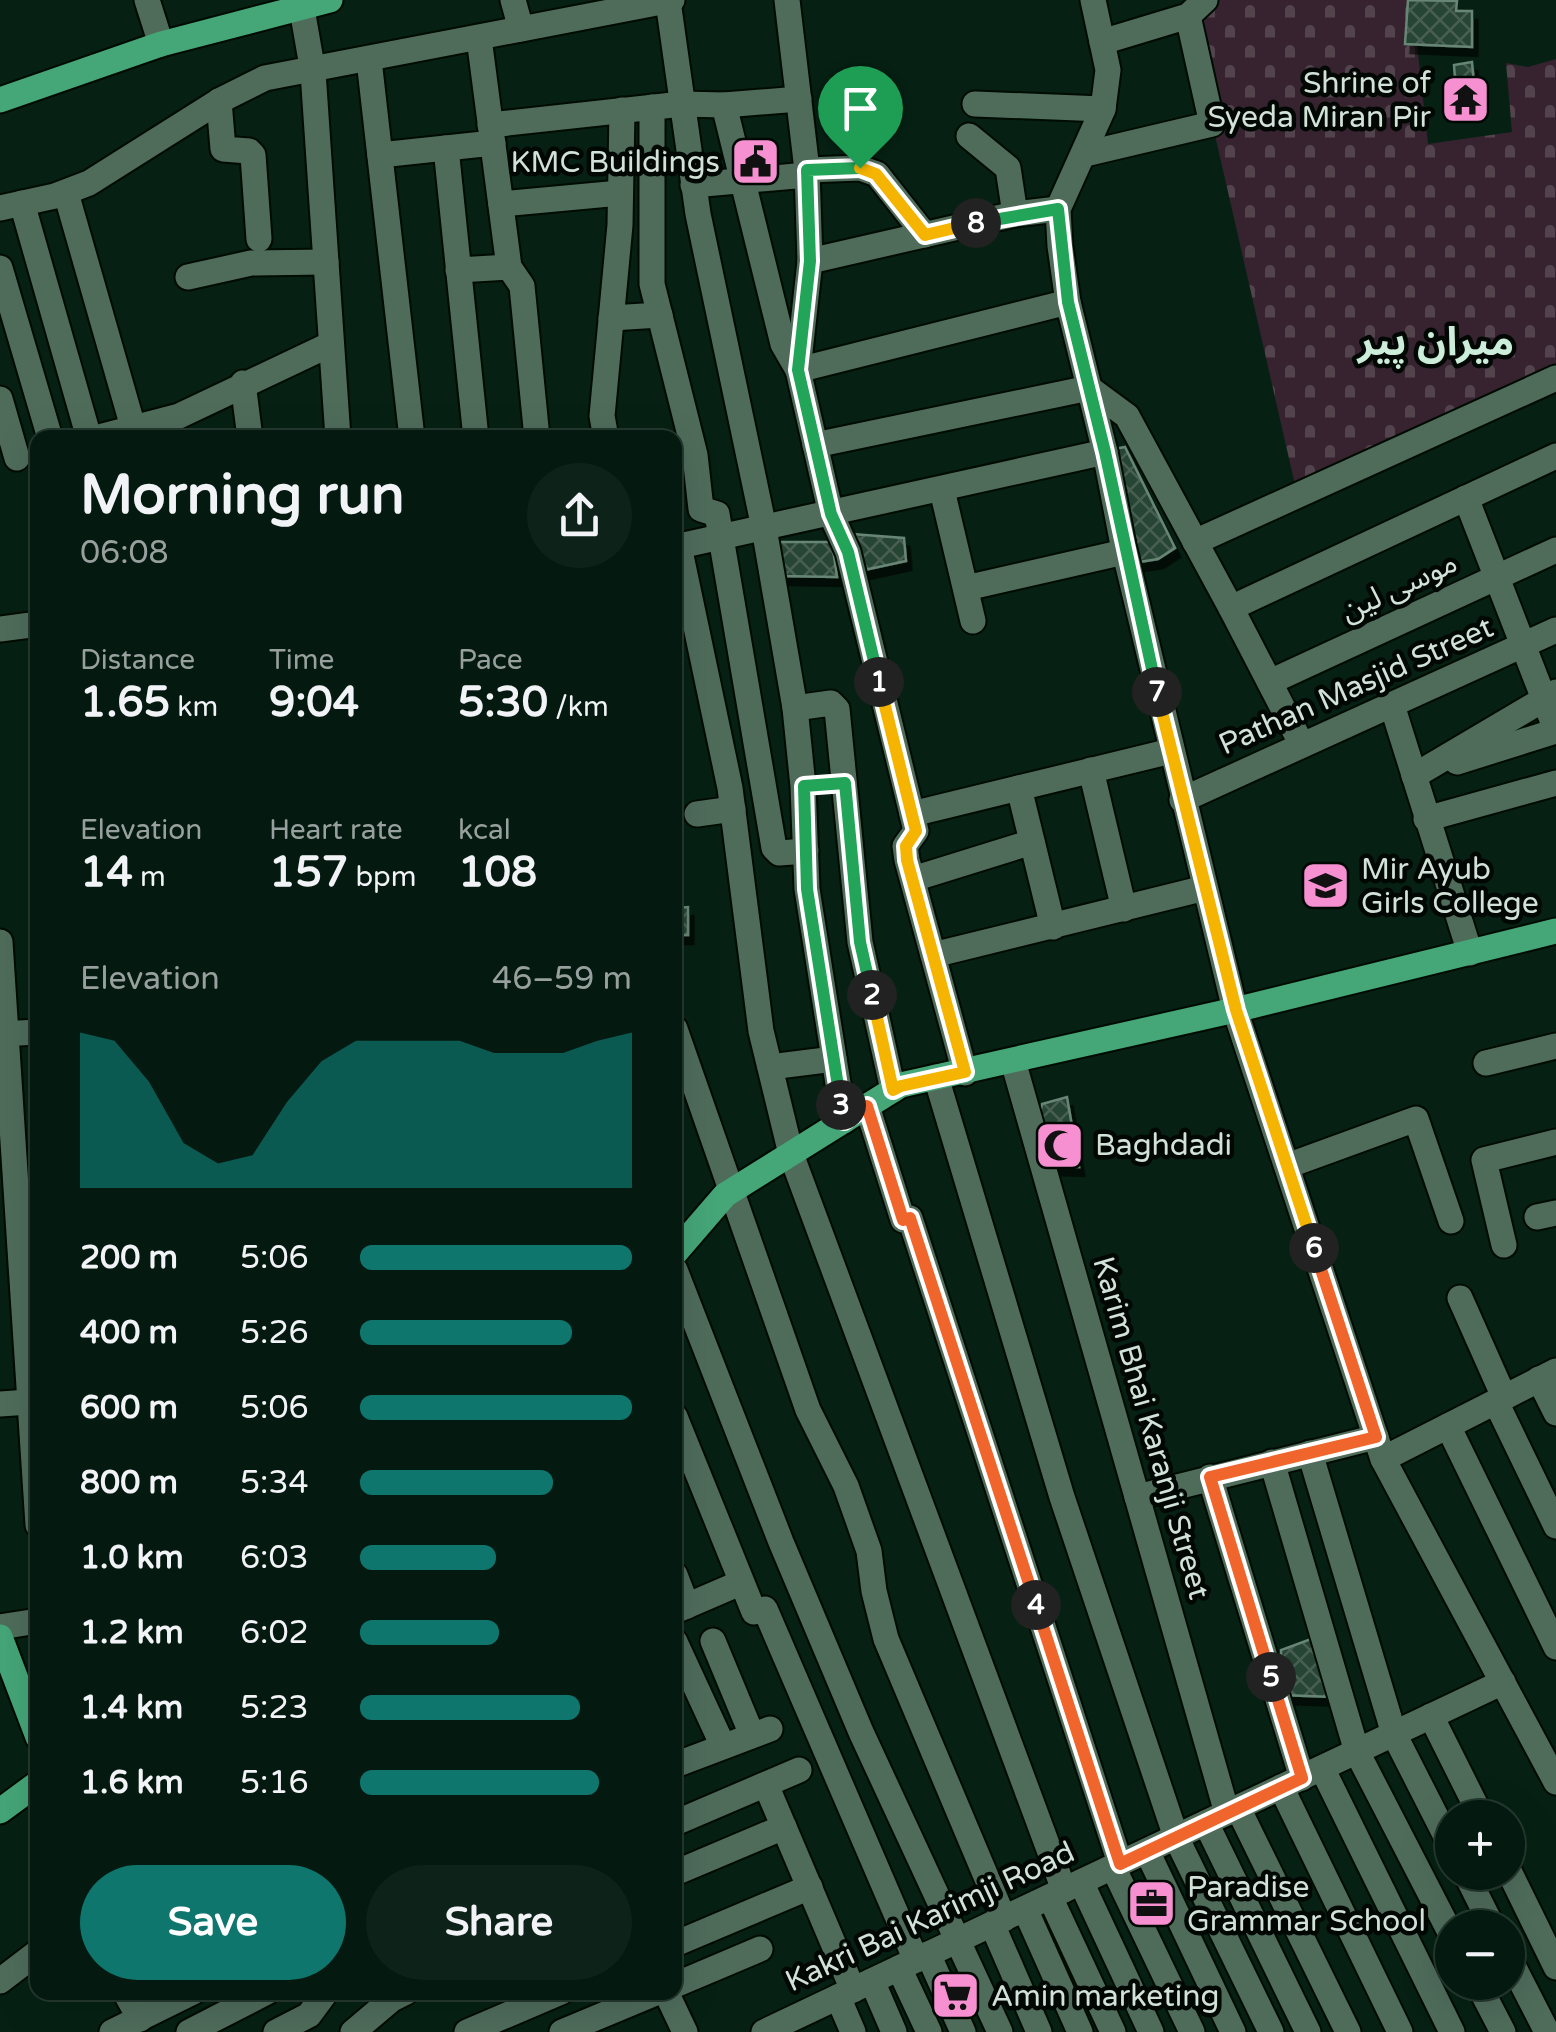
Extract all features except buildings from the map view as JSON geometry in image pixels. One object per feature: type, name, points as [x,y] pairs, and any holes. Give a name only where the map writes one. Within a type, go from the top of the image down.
[{"type":"main road","points":[[0,100],[161,44],[330,0]]},
{"type":"main road","points":[[682,1245],[731,1191],[893,1090],[1556,931]]},
{"type":"main road","points":[[0,1637],[30,1717]]},
{"type":"main road","points":[[0,1811],[30,1800]]},
{"type":"main road","points":[[0,1828],[30,1802]]},
{"type":"street","points":[[147,0],[161,44]]},
{"type":"street","points":[[513,0],[521,30]]},
{"type":"street","points":[[107,430],[11,206],[66,194],[90,183],[219,101],[265,78],[670,0],[693,184],[764,528],[795,708],[804,786],[807,889],[844,1121]]},
{"type":"street","points":[[787,0],[807,172],[810,261],[798,370]]},
{"type":"street","points":[[1093,0],[1108,70],[1103,109],[1058,209],[1068,302],[1182,800],[1236,1010],[1379,1448],[1556,1782]]},
{"type":"street","points":[[1085,154],[1212,124],[1196,8],[1102,42]]},
{"type":"street","points":[[302,9],[312,72],[337,430]]},
{"type":"street","points":[[478,38],[510,266],[522,286],[536,430]]},
{"type":"street","points":[[369,60],[411,430]]},
{"type":"street","points":[[380,155],[446,148],[492,134],[622,110],[799,99]]},
{"type":"street","points":[[219,101],[223,149],[249,151],[253,155],[259,239]]},
{"type":"street","points":[[976,104],[1103,109]]},
{"type":"street","points":[[724,105],[783,344],[798,370],[831,514],[848,552],[916,831],[906,846],[912,879],[965,1072]]},
{"type":"street","points":[[652,107],[652,275],[660,315],[695,455],[701,509],[717,514],[774,848],[779,853],[806,851]]},
{"type":"street","points":[[605,430],[602,416],[615,277],[622,110]]},
{"type":"street","points":[[969,136],[1008,168],[1015,214]]},
{"type":"street","points":[[446,148],[475,430]]},
{"type":"street","points":[[693,184],[860,168],[876,174],[925,235]]},
{"type":"street","points":[[66,194],[108,430]]},
{"type":"street","points":[[501,204],[620,194]]},
{"type":"street","points":[[810,261],[1015,214],[1058,209]]},
{"type":"street","points":[[188,277],[251,263],[326,262]]},
{"type":"street","points":[[458,270],[510,266]]},
{"type":"street","points":[[0,268],[48,430]]},
{"type":"street","points":[[615,277],[652,275]]},
{"type":"street","points":[[798,370],[1068,302]]},
{"type":"street","points":[[611,318],[660,315]]},
{"type":"street","points":[[150,430],[180,427],[243,383],[331,344]]},
{"type":"street","points":[[1195,542],[1556,378]]},
{"type":"street","points":[[243,383],[249,430]]},
{"type":"street","points":[[814,445],[1088,388],[1128,416],[1302,745]]},
{"type":"street","points":[[0,399],[18,458]]},
{"type":"street","points":[[682,546],[1105,452]]},
{"type":"street","points":[[1231,608],[1556,456]]},
{"type":"street","points":[[942,490],[973,621]]},
{"type":"street","points":[[1414,776],[1556,731],[1550,695],[1524,645],[1466,498]]},
{"type":"street","name":"موسی لین","points":[[1270,682],[1556,550]]},
{"type":"street","points":[[966,588],[1124,552]]},
{"type":"street","points":[[682,570],[733,809],[761,1031],[791,1154],[1065,1890],[1114,2032]]},
{"type":"street","points":[[0,629],[30,625]]},
{"type":"street","name":"Pathan Masjid Street","points":[[1182,800],[1556,630]]},
{"type":"street","points":[[1414,776],[1550,695]]},
{"type":"street","points":[[795,708],[836,704],[860,942],[893,1090]]},
{"type":"street","points":[[1392,705],[1470,954]]},
{"type":"street","points":[[912,814],[1171,750]]},
{"type":"street","points":[[1091,770],[1124,908]]},
{"type":"street","points":[[804,786],[845,783]]},
{"type":"street","points":[[1426,819],[1556,783]]},
{"type":"street","points":[[1019,788],[1052,927]]},
{"type":"street","points":[[697,814],[733,809]]},
{"type":"street","points":[[912,879],[1032,842]]},
{"type":"street","points":[[933,955],[1205,888]]},
{"type":"street","points":[[0,942],[30,1402],[0,1404]]},
{"type":"street","points":[[3,1034],[30,1032]]},
{"type":"street","points":[[1486,1063],[1556,1046]]},
{"type":"street","points":[[682,1049],[808,1410],[846,1486],[869,1551],[886,1639],[1007,1917],[1040,2032]]},
{"type":"street","points":[[770,1068],[834,1059]]},
{"type":"street","name":"Karim Bhai Karanji Street","points":[[1013,1062],[1223,1815]]},
{"type":"street","points":[[936,1077],[1062,1497],[1176,1837],[1272,2032]]},
{"type":"street","points":[[867,1106],[903,1220],[910,1218],[1117,1865],[1192,2032]]},
{"type":"street","points":[[1287,1166],[1416,1119],[1451,1221]]},
{"type":"street","points":[[1504,1245],[1484,1160],[1556,1142]]},
{"type":"street","points":[[682,1288],[781,1542],[861,1732],[1000,2032]]},
{"type":"street","points":[[1460,1298],[1556,1526]]},
{"type":"street","points":[[1137,1497],[1310,1453],[1379,1448],[1448,1426],[1547,1375],[1556,1413]]},
{"type":"street","points":[[1448,1426],[1556,1647]]},
{"type":"street","points":[[682,1436],[740,1583],[754,1612],[765,1609],[914,1961],[929,2032]]},
{"type":"street","points":[[1310,1453],[1394,1734],[1435,1815]]},
{"type":"street","points":[[1272,1462],[1356,1752],[1438,1910]]},
{"type":"street","points":[[1210,1477],[1302,1777],[1400,2032]]},
{"type":"street","points":[[682,1609],[740,1583]]},
{"type":"street","points":[[0,1628],[30,1622]]},
{"type":"street","points":[[682,1762],[761,1732],[713,1642]]},
{"type":"street","points":[[682,1657],[723,1746]]},
{"type":"street","name":"Kakri Bai Karimji Road","points":[[768,2031],[807,2023],[854,1989],[1504,1682]]},
{"type":"street","points":[[1432,1716],[1473,1800]]},
{"type":"street","points":[[682,1820],[799,1770]]},
{"type":"street","points":[[1302,1777],[1452,2032]]},
{"type":"street","points":[[766,1784],[854,1989],[894,2032]]},
{"type":"street","points":[[1223,1815],[1308,2032]]},
{"type":"street","points":[[1223,1815],[1348,2032]]},
{"type":"street","points":[[682,1870],[784,1827]]},
{"type":"street","points":[[1146,1851],[1233,2032]]},
{"type":"street","points":[[682,1941],[810,1888]]},
{"type":"street","points":[[1065,1890],[1151,2032]]},
{"type":"street","points":[[1518,1890],[1556,1967]]},
{"type":"street","points":[[1007,1917],[1080,2032]]},
{"type":"street","points":[[682,1982],[760,1950]]},
{"type":"street","points":[[0,1981],[30,1958]]},
{"type":"street","points":[[914,1961],[964,2032]]},
{"type":"street","points":[[853,2032],[854,1989]]},
{"type":"street","points":[[1525,1990],[1546,2032]]},
{"type":"street","points":[[130,2000],[140,2018]]},
{"type":"street","points":[[112,2032],[177,2000]]},
{"type":"street","points":[[189,2032],[251,2000]]},
{"type":"street","points":[[276,2032],[309,2016],[320,2000]]},
{"type":"street","points":[[353,2032],[391,2000]]},
{"type":"street","points":[[468,2032],[542,2000]]},
{"type":"street","points":[[562,2032],[639,2000]]},
{"type":"street","points":[[654,2032],[682,2027],[670,2000]]},
{"type":"street","points":[[1486,2000],[1503,2032]]},
{"type":"green space","points":[[1205,0],[1408,0],[1405,43],[1417,45],[1428,144],[1512,132],[1506,63],[1528,67],[1556,59],[1556,375],[1296,489],[1188,17]]},
{"type":"place","name":"Shrine of Syeda Miran Pir","points":[[1466,100]]},
{"type":"place","name":"KMC Buildings","points":[[755,162]]},
{"type":"place","name":"Mir Ayub Girls College","points":[[1326,886]]},
{"type":"place","name":"Baghdadi","points":[[1060,1145]]},
{"type":"place","name":"Paradise Grammar School","points":[[1152,1904]]},
{"type":"place","name":"Amin marketing","points":[[956,1996]]},
{"type":"district","name":"میران پیر","points":[[1436,342]]},
{"type":"route","points":[[860,168],[876,174],[925,235],[1015,214],[1058,209],[1068,302],[1171,750],[1236,1010],[1376,1437],[1210,1477],[1302,1778],[1120,1864],[910,1218],[903,1220],[867,1106],[844,1121],[807,889],[804,786],[845,783],[860,942],[893,1090],[965,1072],[907,860],[906,846],[916,831],[912,814],[848,552],[831,514],[798,370],[810,261],[807,170],[860,168]]}]
